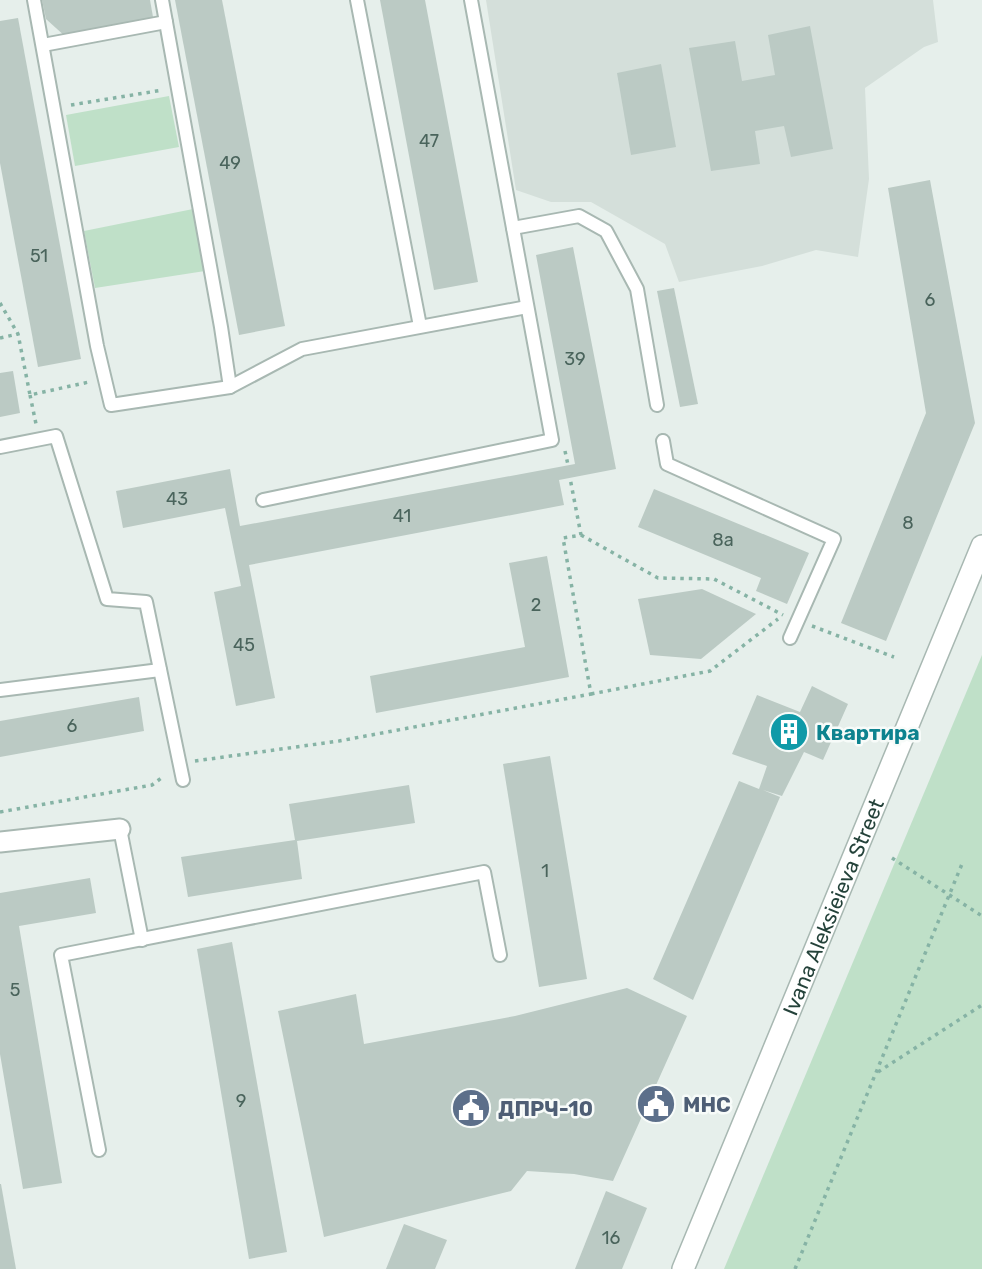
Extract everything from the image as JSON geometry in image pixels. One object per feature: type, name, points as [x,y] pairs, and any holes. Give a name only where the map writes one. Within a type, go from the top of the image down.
[{"type":"street","name":"Ivana Aleksieieva Street","points":[[683,1269],[982,546]]},
{"type":"street","points":[[0,842],[120,829]]},
{"type":"lane","points":[[34,0],[111,405],[230,387],[302,349],[527,307]]},
{"type":"lane","points":[[162,0],[230,387]]},
{"type":"lane","points":[[357,0],[420,326]]},
{"type":"lane","points":[[263,500],[552,440],[471,0]]},
{"type":"lane","points":[[43,45],[166,22]]},
{"type":"lane","points":[[513,228],[579,216],[607,231],[637,289],[657,405]]},
{"type":"lane","points":[[0,447],[56,436],[107,599],[146,602],[183,780]]},
{"type":"lane","points":[[663,441],[667,464],[834,538],[790,638]]},
{"type":"lane","points":[[0,690],[160,670]]},
{"type":"lane","points":[[120,829],[142,940]]},
{"type":"lane","points":[[99,1150],[61,955],[484,872],[500,955]]},
{"type":"path","points":[[55,108],[178,88]]},
{"type":"path","points":[[0,303],[18,334],[39,440]]},
{"type":"path","points":[[0,338],[18,334]]},
{"type":"path","points":[[30,395],[105,378]]},
{"type":"path","points":[[570,478],[581,535]]},
{"type":"path","points":[[591,694],[563,538],[581,535],[658,578],[713,579],[784,615],[894,657]]},
{"type":"path","points":[[180,764],[339,741],[710,671],[784,615]]},
{"type":"path","points":[[0,812],[152,785]]},
{"type":"path","points":[[892,858],[982,916]]},
{"type":"path","points":[[795,1269],[962,864]]},
{"type":"path","points":[[876,1073],[982,1005]]},
{"type":"shaded area","points":[[486,0],[933,0],[938,42],[924,47],[865,88],[869,179],[858,257],[816,250],[762,266],[679,282],[665,244],[591,202],[551,202],[516,190]]},
{"type":"green space","points":[[169,96],[179,147],[75,166],[66,115]]},
{"type":"green space","points":[[193,209],[205,271],[95,288],[84,231]]},
{"type":"green space","points":[[982,655],[982,1269],[724,1269]]},
{"type":"building","points":[[42,0],[150,0],[153,17],[67,38],[46,19]]},
{"type":"building","points":[[175,0],[222,0],[285,326],[239,335]]},
{"type":"building","points":[[380,0],[425,0],[478,282],[434,290]]},
{"type":"building","points":[[18,18],[81,359],[38,367],[0,163],[0,21]]},
{"type":"building","points":[[810,26],[833,149],[791,157],[784,126],[755,131],[760,164],[711,171],[689,48],[735,41],[742,81],[775,75],[768,35]]},
{"type":"building","points":[[661,64],[676,147],[631,155],[617,73]]},
{"type":"building","points":[[930,180],[975,423],[886,641],[841,623],[926,413],[888,188]]},
{"type":"building","points":[[573,247],[616,469],[559,480],[564,505],[249,565],[275,698],[236,706],[214,592],[241,586],[225,508],[123,528],[116,491],[230,469],[240,526],[575,464],[536,255]]},
{"type":"building","points":[[674,288],[698,404],[680,407],[657,291]]},
{"type":"building","points":[[13,371],[20,413],[0,417],[0,373]]},
{"type":"building","points":[[654,489],[809,553],[787,604],[756,591],[761,578],[638,527]]},
{"type":"building","points":[[547,556],[569,677],[376,713],[370,676],[525,647],[509,563]]},
{"type":"building","points":[[702,589],[756,614],[701,659],[650,655],[638,599]]},
{"type":"building","points":[[812,686],[848,704],[823,760],[804,752],[782,796],[763,790],[780,797],[693,1000],[653,979],[739,781],[759,789],[767,766],[732,754],[757,695],[800,712]]},
{"type":"building","points":[[139,697],[144,731],[0,757],[0,721]]},
{"type":"building","points":[[550,756],[587,979],[539,987],[503,764]]},
{"type":"building","points":[[409,785],[415,823],[297,841],[302,879],[188,897],[181,857],[295,840],[289,804]]},
{"type":"building","points":[[90,878],[96,913],[19,926],[62,1183],[23,1189],[0,1054],[0,893]]},
{"type":"building","points":[[232,942],[287,1252],[249,1259],[197,949]]},
{"type":"building","name":"ДПРЧ-10","points":[[627,988],[687,1016],[613,1181],[574,1174],[527,1171],[511,1191],[324,1237],[278,1011],[356,994],[364,1044],[515,1016]]},
{"type":"building","points":[[1,1184],[16,1269],[0,1269]]},
{"type":"building","points":[[606,1191],[647,1208],[622,1269],[575,1269]]},
{"type":"building","points":[[404,1224],[447,1240],[435,1269],[386,1269]]},
{"type":"place","name":"Квартира","points":[[789,732]]},
{"type":"place","name":"МНС","points":[[656,1104]]},
{"type":"place","name":"ДПРЧ-10","points":[[471,1108]]}]
